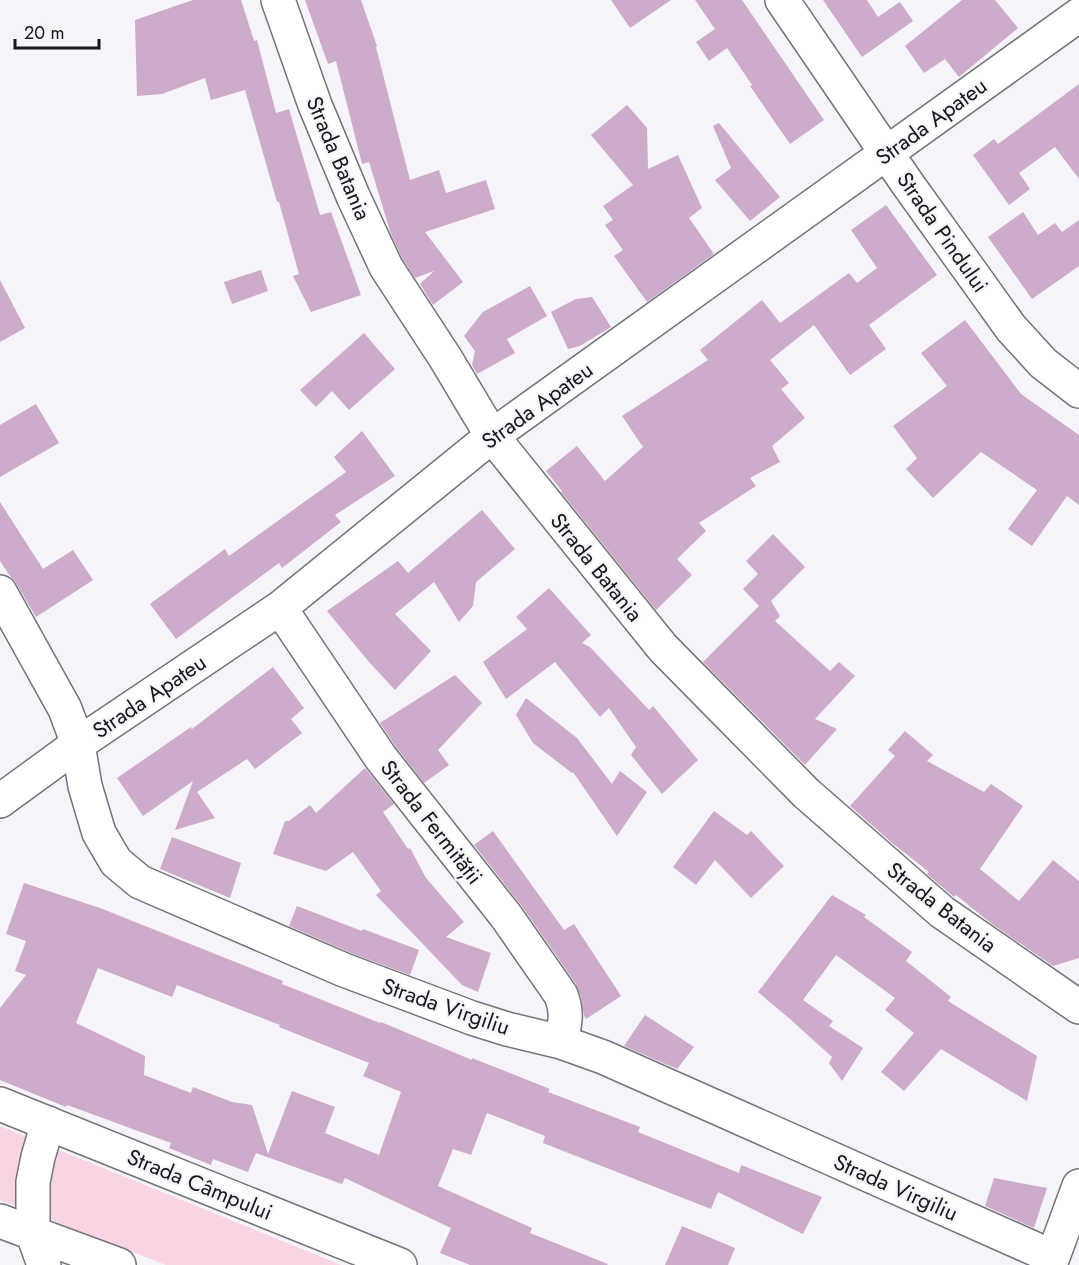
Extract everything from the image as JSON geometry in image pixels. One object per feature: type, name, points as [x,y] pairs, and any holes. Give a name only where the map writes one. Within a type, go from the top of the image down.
[{"type":"street","name":"Strada Batania","points":[[278,0],[315,105],[386,267],[446,359],[492,436],[663,648],[806,793],[942,912],[1079,1007]]},
{"type":"street","name":"Strada Pindului","points":[[782,0],[1011,328],[1043,363],[1079,391]]},
{"type":"street","name":"Strada Apateu","points":[[0,801],[78,744],[280,608],[492,436],[1079,15]]},
{"type":"street","name":"Strada Virgiliu","points":[[0,592],[65,709],[78,744],[85,786],[99,833],[116,862],[140,882],[344,970],[472,1018],[561,1042],[603,1057],[1051,1261]]},
{"type":"street","name":"Strada Fermității","points":[[280,608],[381,758],[506,916],[561,995],[566,1017],[561,1042]]},
{"type":"street","name":"Strada Câmpului","points":[[0,1104],[400,1265]]},
{"type":"street","points":[[44,1265],[33,1234],[33,1182],[48,1123]]},
{"type":"street","points":[[1051,1261],[1079,1186]]},
{"type":"street","points":[[0,1221],[119,1265]]},
{"type":"shaded area","points":[[0,1126],[341,1265],[166,1265],[0,1200]]},
{"type":"building","points":[[193,0],[241,0],[254,41],[257,40],[276,113],[289,109],[320,215],[331,212],[361,295],[311,312],[293,276],[299,274],[245,90],[211,100],[205,78],[162,94],[137,96],[135,20]]},
{"type":"building","points":[[305,0],[361,0],[377,46],[410,180],[439,170],[446,193],[486,180],[495,209],[425,232],[463,282],[433,305],[420,284],[434,271],[415,278],[402,258],[391,234],[369,162],[362,164],[336,61],[328,64]]},
{"type":"building","points":[[611,0],[671,0],[630,28]]},
{"type":"building","points":[[695,0],[742,0],[824,120],[790,144],[727,48],[709,61],[696,42],[715,29]]},
{"type":"building","points":[[823,0],[867,0],[878,17],[900,2],[913,21],[862,57]]},
{"type":"building","points":[[962,0],[995,0],[1018,28],[959,77],[945,59],[924,73],[905,46]]},
{"type":"building","points":[[1079,84],[1079,179],[1055,147],[1019,173],[1030,189],[1009,205],[973,155],[994,139],[998,144]]},
{"type":"building","points":[[627,105],[647,128],[648,169],[678,155],[702,208],[689,218],[714,254],[647,302],[614,256],[623,250],[605,225],[613,220],[603,206],[633,185],[591,135]]},
{"type":"building","points":[[719,123],[780,197],[750,221],[715,180],[731,168],[713,126]]},
{"type":"building","points":[[886,205],[937,275],[869,325],[886,349],[850,375],[814,325],[770,360],[789,383],[781,389],[805,418],[772,446],[780,462],[750,478],[756,486],[699,523],[706,531],[677,559],[692,575],[656,610],[546,471],[577,446],[605,481],[643,447],[622,416],[708,360],[700,350],[762,300],[780,323],[849,273],[857,283],[877,268],[851,230]]},
{"type":"building","points":[[1023,212],[1038,235],[1055,223],[1062,232],[1079,220],[1079,266],[1032,299],[988,237]]},
{"type":"building","points":[[261,270],[268,291],[232,304],[224,282]]},
{"type":"building","points":[[0,280],[25,328],[0,342]]},
{"type":"building","points":[[530,286],[547,316],[507,339],[515,353],[477,374],[472,365],[475,351],[464,336],[483,312]]},
{"type":"building","points":[[592,297],[611,327],[580,346],[568,349],[551,312],[576,299]]},
{"type":"building","points":[[965,320],[1021,394],[1079,435],[1079,505],[1067,496],[1032,546],[1008,529],[1037,490],[981,452],[933,498],[906,469],[917,458],[893,426],[947,386],[921,353]]},
{"type":"building","points":[[364,333],[395,369],[349,410],[332,391],[316,407],[300,390]]},
{"type":"building","points":[[36,404],[59,443],[0,477],[0,425]]},
{"type":"building","points":[[362,431],[395,476],[335,515],[341,522],[282,568],[279,563],[176,639],[150,604],[225,549],[229,556],[346,472],[334,457]]},
{"type":"building","points":[[0,502],[43,569],[73,550],[93,580],[36,617],[0,561]]},
{"type":"building","points":[[482,510],[515,549],[476,582],[473,606],[459,622],[434,582],[395,614],[431,651],[395,690],[327,611],[398,561],[408,573]]},
{"type":"building","points":[[773,534],[805,567],[771,601],[780,616],[775,621],[830,671],[839,662],[855,676],[815,719],[837,729],[805,765],[703,662],[759,606],[743,589],[758,574],[746,561]]},
{"type":"building","points":[[549,588],[591,635],[582,643],[590,647],[649,710],[653,706],[698,760],[662,794],[631,755],[636,747],[609,708],[600,717],[555,662],[506,699],[483,662],[527,629],[516,617]]},
{"type":"building","points":[[273,667],[304,708],[291,719],[302,733],[255,769],[247,759],[197,792],[215,818],[175,830],[193,781],[143,816],[117,778],[191,727],[192,729]]},
{"type":"building","points":[[455,675],[482,703],[438,750],[449,765],[424,783],[380,723]]},
{"type":"building","points":[[526,698],[577,738],[612,784],[620,771],[647,792],[617,836],[573,772],[533,743],[516,715]]},
{"type":"building","points":[[905,731],[933,755],[927,761],[984,792],[991,784],[1023,806],[980,869],[1019,901],[1053,860],[1079,881],[1079,958],[1053,966],[992,924],[956,895],[954,897],[927,874],[929,872],[850,806],[895,756],[888,750]]},
{"type":"building","points":[[365,768],[394,804],[383,812],[408,849],[410,848],[426,878],[464,922],[446,937],[491,953],[478,992],[462,985],[376,895],[381,891],[353,852],[326,871],[273,854],[285,821],[289,821],[310,805],[316,813]]},
{"type":"building","points":[[714,811],[747,835],[751,831],[784,866],[751,898],[715,860],[696,885],[673,867]]},
{"type":"building","points":[[493,831],[564,930],[574,924],[621,996],[586,1019],[576,984],[521,905],[474,845]]},
{"type":"building","points":[[172,837],[241,863],[230,898],[160,869]]},
{"type":"building","points":[[24,883],[100,908],[283,981],[282,984],[550,1089],[548,1092],[640,1127],[638,1132],[739,1173],[741,1165],[822,1197],[803,1234],[718,1192],[711,1209],[543,1143],[545,1136],[487,1113],[471,1155],[453,1149],[438,1186],[532,1228],[530,1233],[608,1264],[470,1265],[440,1253],[451,1228],[345,1178],[342,1184],[256,1153],[248,1172],[213,1159],[211,1165],[169,1148],[171,1143],[67,1105],[66,1107],[0,1080],[0,1008],[26,975],[15,971],[26,941],[6,934]],"holes":[[[98,968],[172,997],[177,985],[369,1063],[363,1076],[401,1092],[379,1155],[325,1133],[335,1107],[292,1091],[268,1154],[252,1105],[232,1102],[193,1087],[191,1093],[144,1075],[145,1056],[76,1023]]]},
{"type":"building","points":[[832,895],[866,915],[864,917],[912,952],[906,961],[951,997],[948,1001],[1037,1056],[1027,1101],[941,1049],[904,1091],[881,1072],[914,1033],[885,1010],[895,998],[836,955],[803,1000],[833,1021],[829,1026],[863,1048],[842,1081],[829,1063],[832,1057],[758,992]]},
{"type":"building","points":[[297,906],[419,950],[410,975],[289,926]]},
{"type":"building","points":[[645,1015],[694,1047],[677,1069],[624,1046]]},
{"type":"building","points":[[994,1178],[1047,1188],[1034,1228],[985,1206]]},
{"type":"building","points":[[682,1226],[735,1248],[728,1265],[665,1265]]}]
